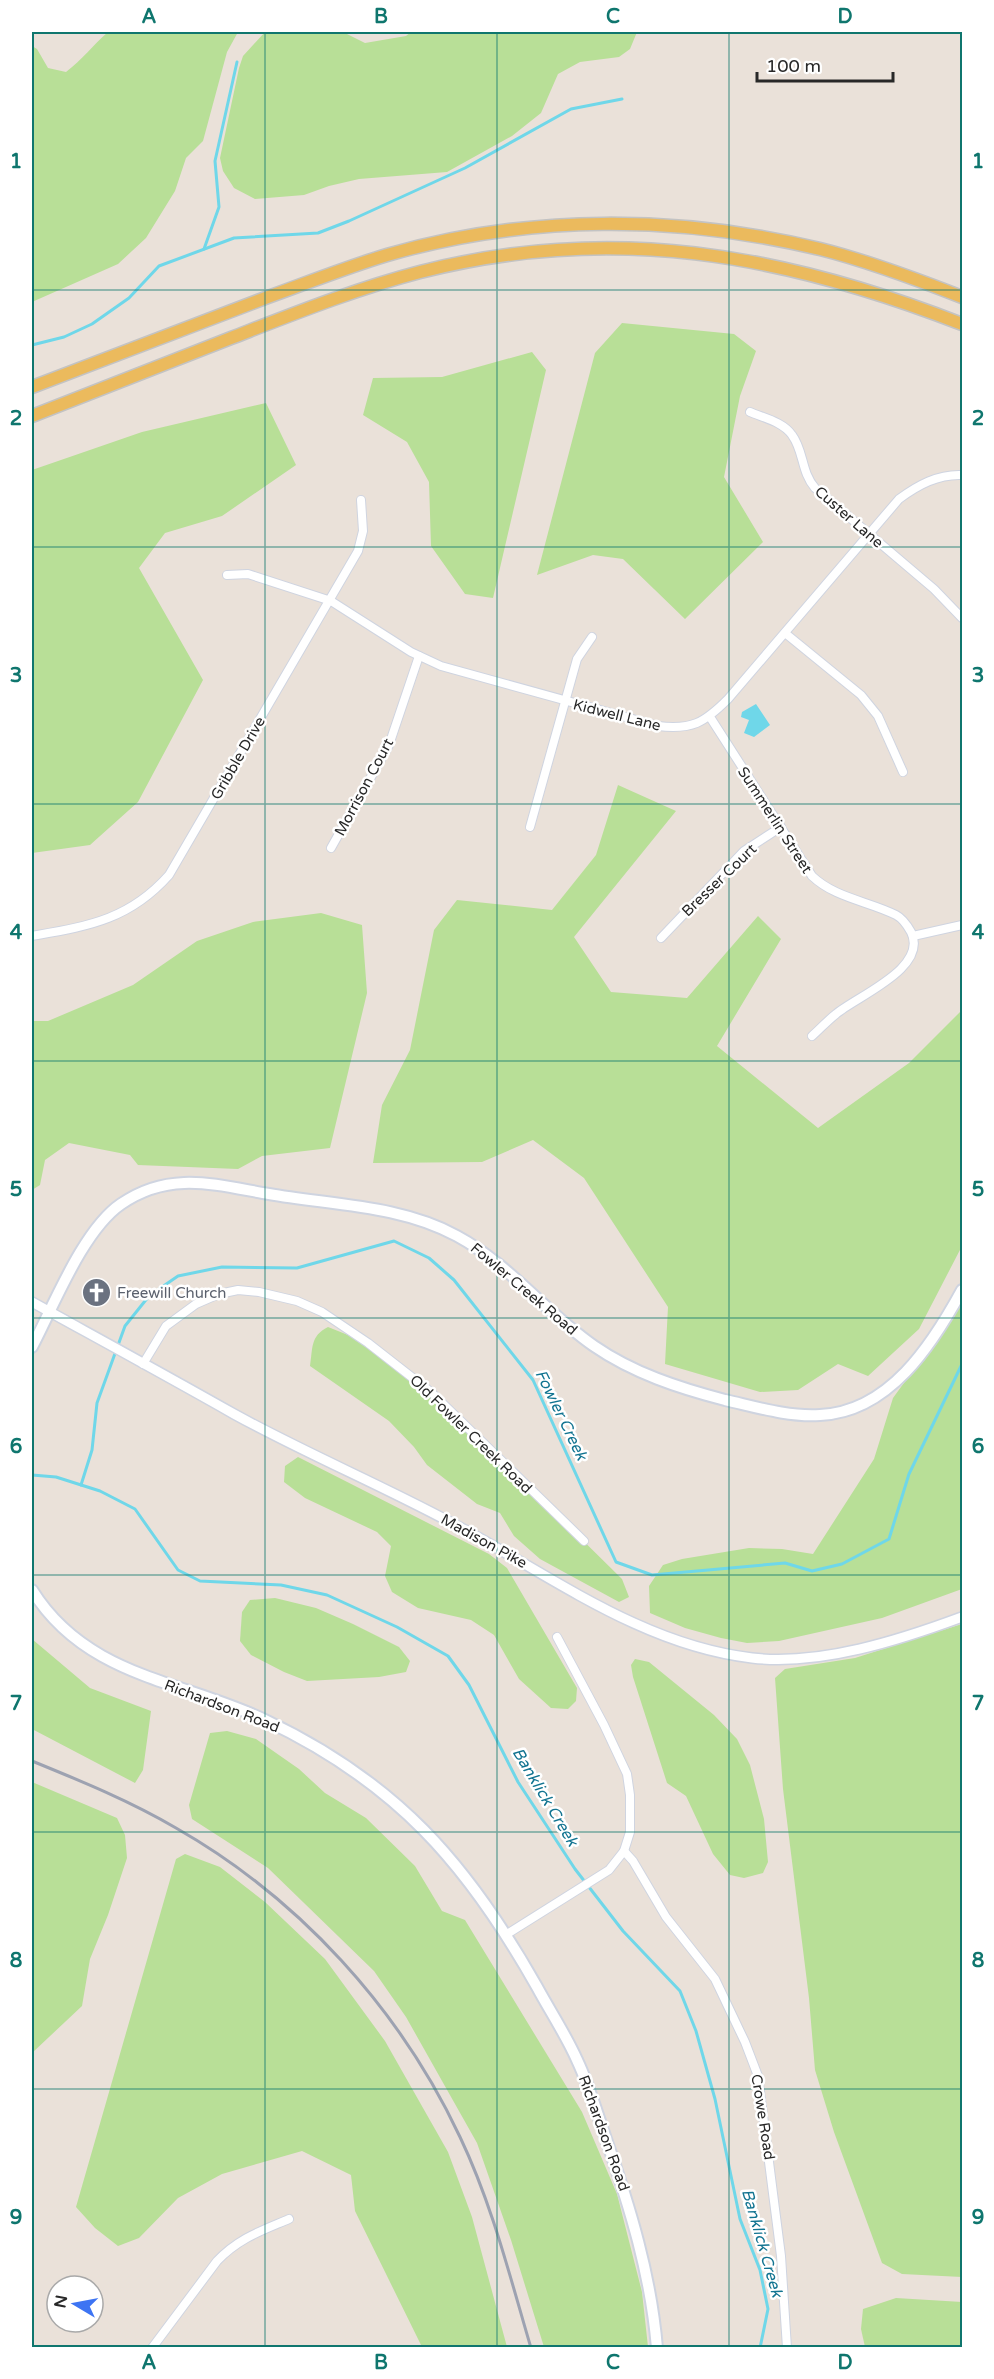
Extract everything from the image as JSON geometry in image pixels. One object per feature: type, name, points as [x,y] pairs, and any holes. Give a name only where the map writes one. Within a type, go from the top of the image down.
[{"type":"main road","points":[[32,387],[297,286],[387,255],[460,238],[533,227],[657,225],[750,235],[822,250],[963,297]]},
{"type":"main road","points":[[32,416],[357,291],[420,272],[467,262],[561,250],[635,248],[716,255],[763,263],[832,279],[963,324]]},
{"type":"main road","name":"Fowler Creek Road","points":[[50,1312],[93,1233],[105,1218],[120,1204],[137,1195],[157,1186],[183,1182],[218,1185],[390,1213],[430,1222],[459,1237],[494,1261],[574,1331],[619,1362],[651,1377],[692,1391],[777,1412],[804,1415],[836,1413],[854,1409],[880,1396],[919,1356],[941,1328],[963,1290]]},
{"type":"main road","points":[[32,1347],[50,1312]]},
{"type":"main road","name":"Richardson Road","points":[[32,1590],[68,1633],[118,1666],[262,1719],[321,1750],[353,1770],[385,1794],[428,1833],[455,1863],[507,1934],[579,2063],[635,2225],[650,2295],[657,2348]]},
{"type":"street","name":"Custer Lane","points":[[750,412],[772,421],[791,434],[809,481],[934,589],[963,618]]},
{"type":"street","name":"Kidwell Lane","points":[[227,575],[248,573],[330,601],[419,656],[441,666],[658,726],[674,728],[697,724],[710,717],[899,499],[919,485],[933,479],[963,475]]},
{"type":"street","name":"Gribble Drive","points":[[32,936],[108,920],[136,905],[158,887],[187,846],[330,601],[361,542],[363,531],[361,500]]},
{"type":"street","points":[[785,633],[861,695],[878,716],[903,772]]},
{"type":"street","points":[[530,827],[577,659],[592,637]]},
{"type":"street","name":"Morrison Court","points":[[331,848],[389,745],[419,656]]},
{"type":"street","name":"Summerlin Street","points":[[710,717],[812,876],[832,891],[899,916],[913,936]]},
{"type":"street","name":"Bresser Court","points":[[661,938],[744,851],[781,827]]},
{"type":"street","points":[[812,1036],[836,1014],[898,973],[907,964],[913,936],[963,925]]},
{"type":"street","name":"Old Fowler Creek Road","points":[[143,1364],[166,1326],[196,1304],[219,1294],[238,1290],[259,1292],[297,1301],[322,1312],[416,1380],[584,1541]]},
{"type":"street","name":"Madison Pike","points":[[32,1302],[106,1345],[235,1414],[450,1522],[628,1621],[697,1649],[754,1659],[807,1658],[872,1645],[963,1617]]},
{"type":"street","points":[[507,1934],[609,1870],[624,1851],[630,1832],[631,1810],[627,1774],[604,1725],[557,1637]]},
{"type":"street","name":"Crowe Road","points":[[624,1851],[633,1861],[666,1917],[715,1979],[745,2042],[758,2076],[781,2256],[787,2348]]},
{"type":"street","points":[[152,2348],[217,2261],[228,2250],[241,2239],[289,2219]]},
{"type":"green space","points":[[108,32],[238,32],[227,52],[203,141],[186,158],[175,191],[146,238],[118,264],[32,302],[32,46],[37,49],[48,68],[66,72]]},
{"type":"green space","points":[[265,32],[343,32],[365,43],[406,36],[411,32],[637,32],[630,49],[619,57],[580,62],[558,74],[541,113],[512,136],[447,172],[359,179],[304,195],[255,199],[234,188],[223,171],[220,158],[243,56]]},
{"type":"green space","points":[[622,323],[734,334],[756,351],[740,396],[724,477],[763,542],[685,619],[623,559],[593,555],[537,575],[595,353]]},
{"type":"green space","points":[[532,352],[546,370],[493,598],[465,594],[431,546],[429,482],[407,442],[363,415],[373,378],[442,377]]},
{"type":"green space","points":[[266,403],[296,465],[222,516],[165,533],[139,568],[203,680],[138,802],[90,845],[32,853],[32,470],[142,432]]},
{"type":"green space","points":[[618,785],[676,811],[574,937],[611,992],[687,998],[758,916],[781,939],[717,1046],[818,1128],[909,1063],[962,1010],[962,1246],[919,1329],[868,1376],[838,1364],[798,1390],[760,1392],[665,1364],[668,1307],[584,1178],[533,1140],[482,1162],[373,1163],[382,1105],[410,1050],[434,930],[457,900],[552,910],[596,855]]},
{"type":"green space","points":[[321,913],[362,925],[367,993],[330,1148],[262,1156],[238,1169],[138,1165],[130,1155],[69,1143],[45,1160],[40,1185],[32,1190],[32,1021],[48,1021],[133,985],[197,941],[253,922]]},
{"type":"green space","points":[[962,1303],[962,1589],[882,1618],[779,1641],[747,1643],[721,1638],[685,1628],[650,1613],[649,1586],[663,1565],[682,1559],[749,1548],[782,1549],[813,1554],[874,1459],[893,1398]]},
{"type":"green space","points":[[328,1327],[368,1343],[408,1373],[482,1441],[622,1579],[629,1597],[619,1602],[540,1559],[514,1536],[500,1513],[477,1504],[427,1465],[414,1447],[389,1421],[310,1366],[315,1339]]},
{"type":"green space","points":[[298,1457],[489,1554],[507,1568],[577,1688],[576,1701],[568,1709],[551,1708],[519,1679],[494,1635],[471,1620],[418,1608],[392,1592],[385,1576],[391,1546],[377,1532],[305,1498],[284,1482],[285,1466]]},
{"type":"green space","points":[[275,1598],[316,1608],[399,1647],[410,1661],[406,1672],[379,1677],[307,1681],[251,1655],[240,1641],[242,1612],[250,1600]]},
{"type":"green space","points":[[962,1624],[962,2277],[902,2274],[882,2263],[834,2132],[815,2070],[809,1998],[783,1789],[775,1678],[785,1669],[855,1658]]},
{"type":"green space","points":[[32,1639],[90,1688],[151,1711],[143,1770],[135,1783],[32,1729]]},
{"type":"green space","points":[[635,1659],[649,1662],[714,1715],[737,1739],[750,1765],[764,1819],[768,1862],[763,1873],[744,1878],[730,1875],[713,1854],[686,1796],[667,1783],[633,1677],[631,1665]]},
{"type":"green space","points":[[227,1731],[256,1739],[299,1769],[325,1793],[366,1818],[415,1866],[442,1911],[465,1920],[582,2112],[617,2194],[642,2292],[648,2347],[544,2347],[511,2240],[477,2143],[406,2017],[374,1971],[268,1868],[192,1819],[189,1805],[210,1733]]},
{"type":"green space","points":[[32,1782],[117,1818],[125,1835],[127,1858],[90,1959],[82,2006],[32,2053]]},
{"type":"green space","points":[[185,1854],[220,1867],[265,1902],[325,1959],[385,2041],[448,2152],[472,2217],[507,2347],[422,2347],[355,2211],[351,2175],[302,2151],[222,2174],[178,2198],[139,2238],[118,2246],[95,2228],[76,2207],[176,1859]]},
{"type":"green space","points":[[896,2298],[962,2302],[962,2347],[865,2347],[861,2329],[863,2309]]},
{"type":"water","points":[[756,704],[770,725],[754,737],[744,733],[749,720],[741,717],[742,712]]},
{"type":"waterway","points":[[204,249],[219,207],[215,161],[237,62]]},
{"type":"waterway","points":[[32,345],[64,337],[92,324],[129,298],[159,266],[234,238],[318,233],[465,168],[571,109],[622,99]]},
{"type":"waterway","name":"Fowler Creek","points":[[81,1485],[92,1450],[97,1403],[125,1326],[149,1296],[178,1276],[222,1267],[297,1268],[394,1241],[429,1258],[454,1280],[533,1380],[616,1562],[652,1575],[785,1563],[812,1571],[842,1564],[889,1539],[909,1474],[962,1364]]},
{"type":"waterway","name":"Banklick Creek","points":[[32,1475],[56,1477],[100,1491],[135,1509],[178,1570],[200,1581],[281,1585],[327,1595],[397,1627],[448,1656],[469,1685],[518,1782],[575,1869],[623,1931],[680,1991],[696,2031],[715,2099],[740,2219],[760,2270],[768,2309],[760,2348]]},
{"type":"railway","points":[[32,1761],[141,1809],[221,1856],[264,1888],[342,1961],[376,2001],[408,2045],[436,2090],[460,2137],[491,2214],[531,2348]]},
{"type":"place","name":"Freewill Church","points":[[96,1293]]}]
